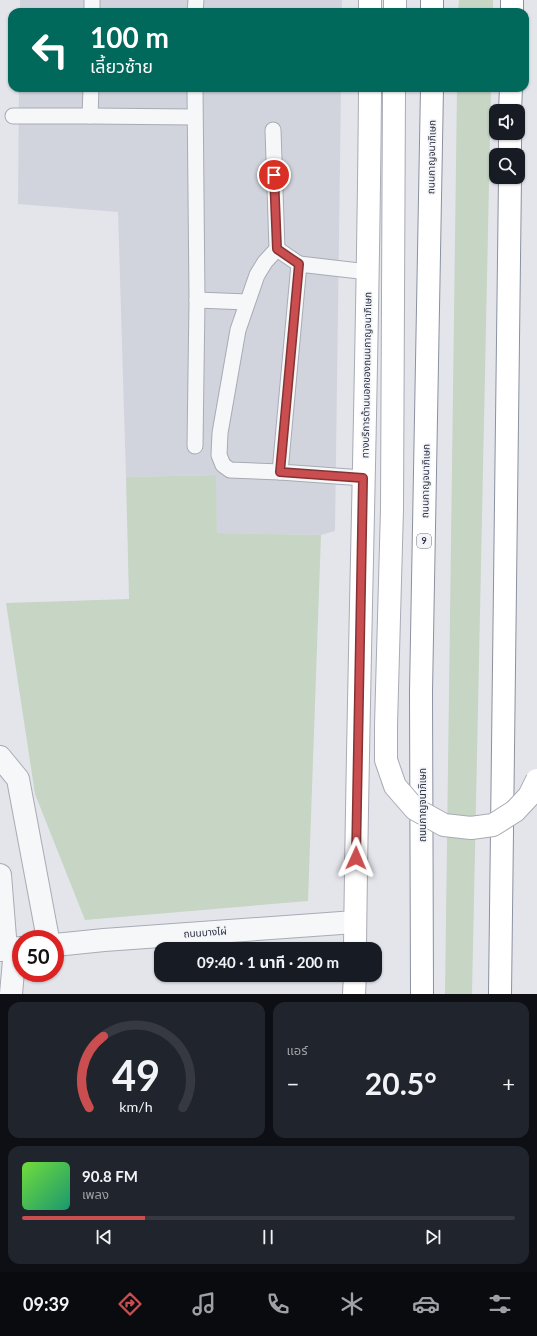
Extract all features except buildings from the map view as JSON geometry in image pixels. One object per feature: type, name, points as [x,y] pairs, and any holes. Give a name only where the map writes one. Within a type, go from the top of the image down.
[{"type":"main road","name":"ทางบริการด้านนอกของถนนกาญจนาภิเษก","points":[[355,942],[368,272],[370,92]]},
{"type":"main road","points":[[394,92],[392,502],[386,760],[395,786],[415,808],[444,825],[471,828],[493,825],[515,811],[529,796],[537,780]]},
{"type":"main road","name":"ถนนกาญจนาภิเษก","points":[[422,994],[421,692],[432,92]]},
{"type":"main road","points":[[510,104],[511,92]]},
{"type":"main road","points":[[500,994],[510,184]]},
{"type":"main road","points":[[354,994],[355,982]]},
{"type":"street","points":[[0,757],[18,779],[46,930]]},
{"type":"street","points":[[0,875],[10,949],[11,994]]},
{"type":"street","name":"ถนนบางไผ่","points":[[64,944],[355,922]]},
{"type":"lane","points":[[90,116],[91,92]]},
{"type":"lane","points":[[194,446],[197,300],[195,92]]},
{"type":"lane","points":[[13,116],[194,117]]},
{"type":"lane","points":[[273,130],[277,249],[265,262],[257,275],[238,330],[220,433],[219,455],[223,465],[230,470],[363,478]]},
{"type":"lane","points":[[277,249],[299,264],[368,272]]},
{"type":"lane","points":[[280,472],[299,264]]},
{"type":"lane","points":[[197,300],[247,302]]},
{"type":"shaded area","points":[[20,0],[342,0],[342,8],[20,8]]},
{"type":"shaded area","points":[[19,92],[341,92],[335,531],[321,535],[217,533],[215,475],[126,477],[118,212],[18,204]]},
{"type":"green space","points":[[459,0],[493,0],[493,8],[458,8]]},
{"type":"green space","points":[[457,92],[491,92],[491,104],[489,104],[490,140],[472,994],[445,994]]},
{"type":"green space","points":[[216,475],[217,533],[321,535],[308,901],[85,920],[35,794],[6,603],[129,599],[126,477]]},
{"type":"route","points":[[274,175],[277,249],[299,264],[280,472],[363,478],[356,858]]}]
